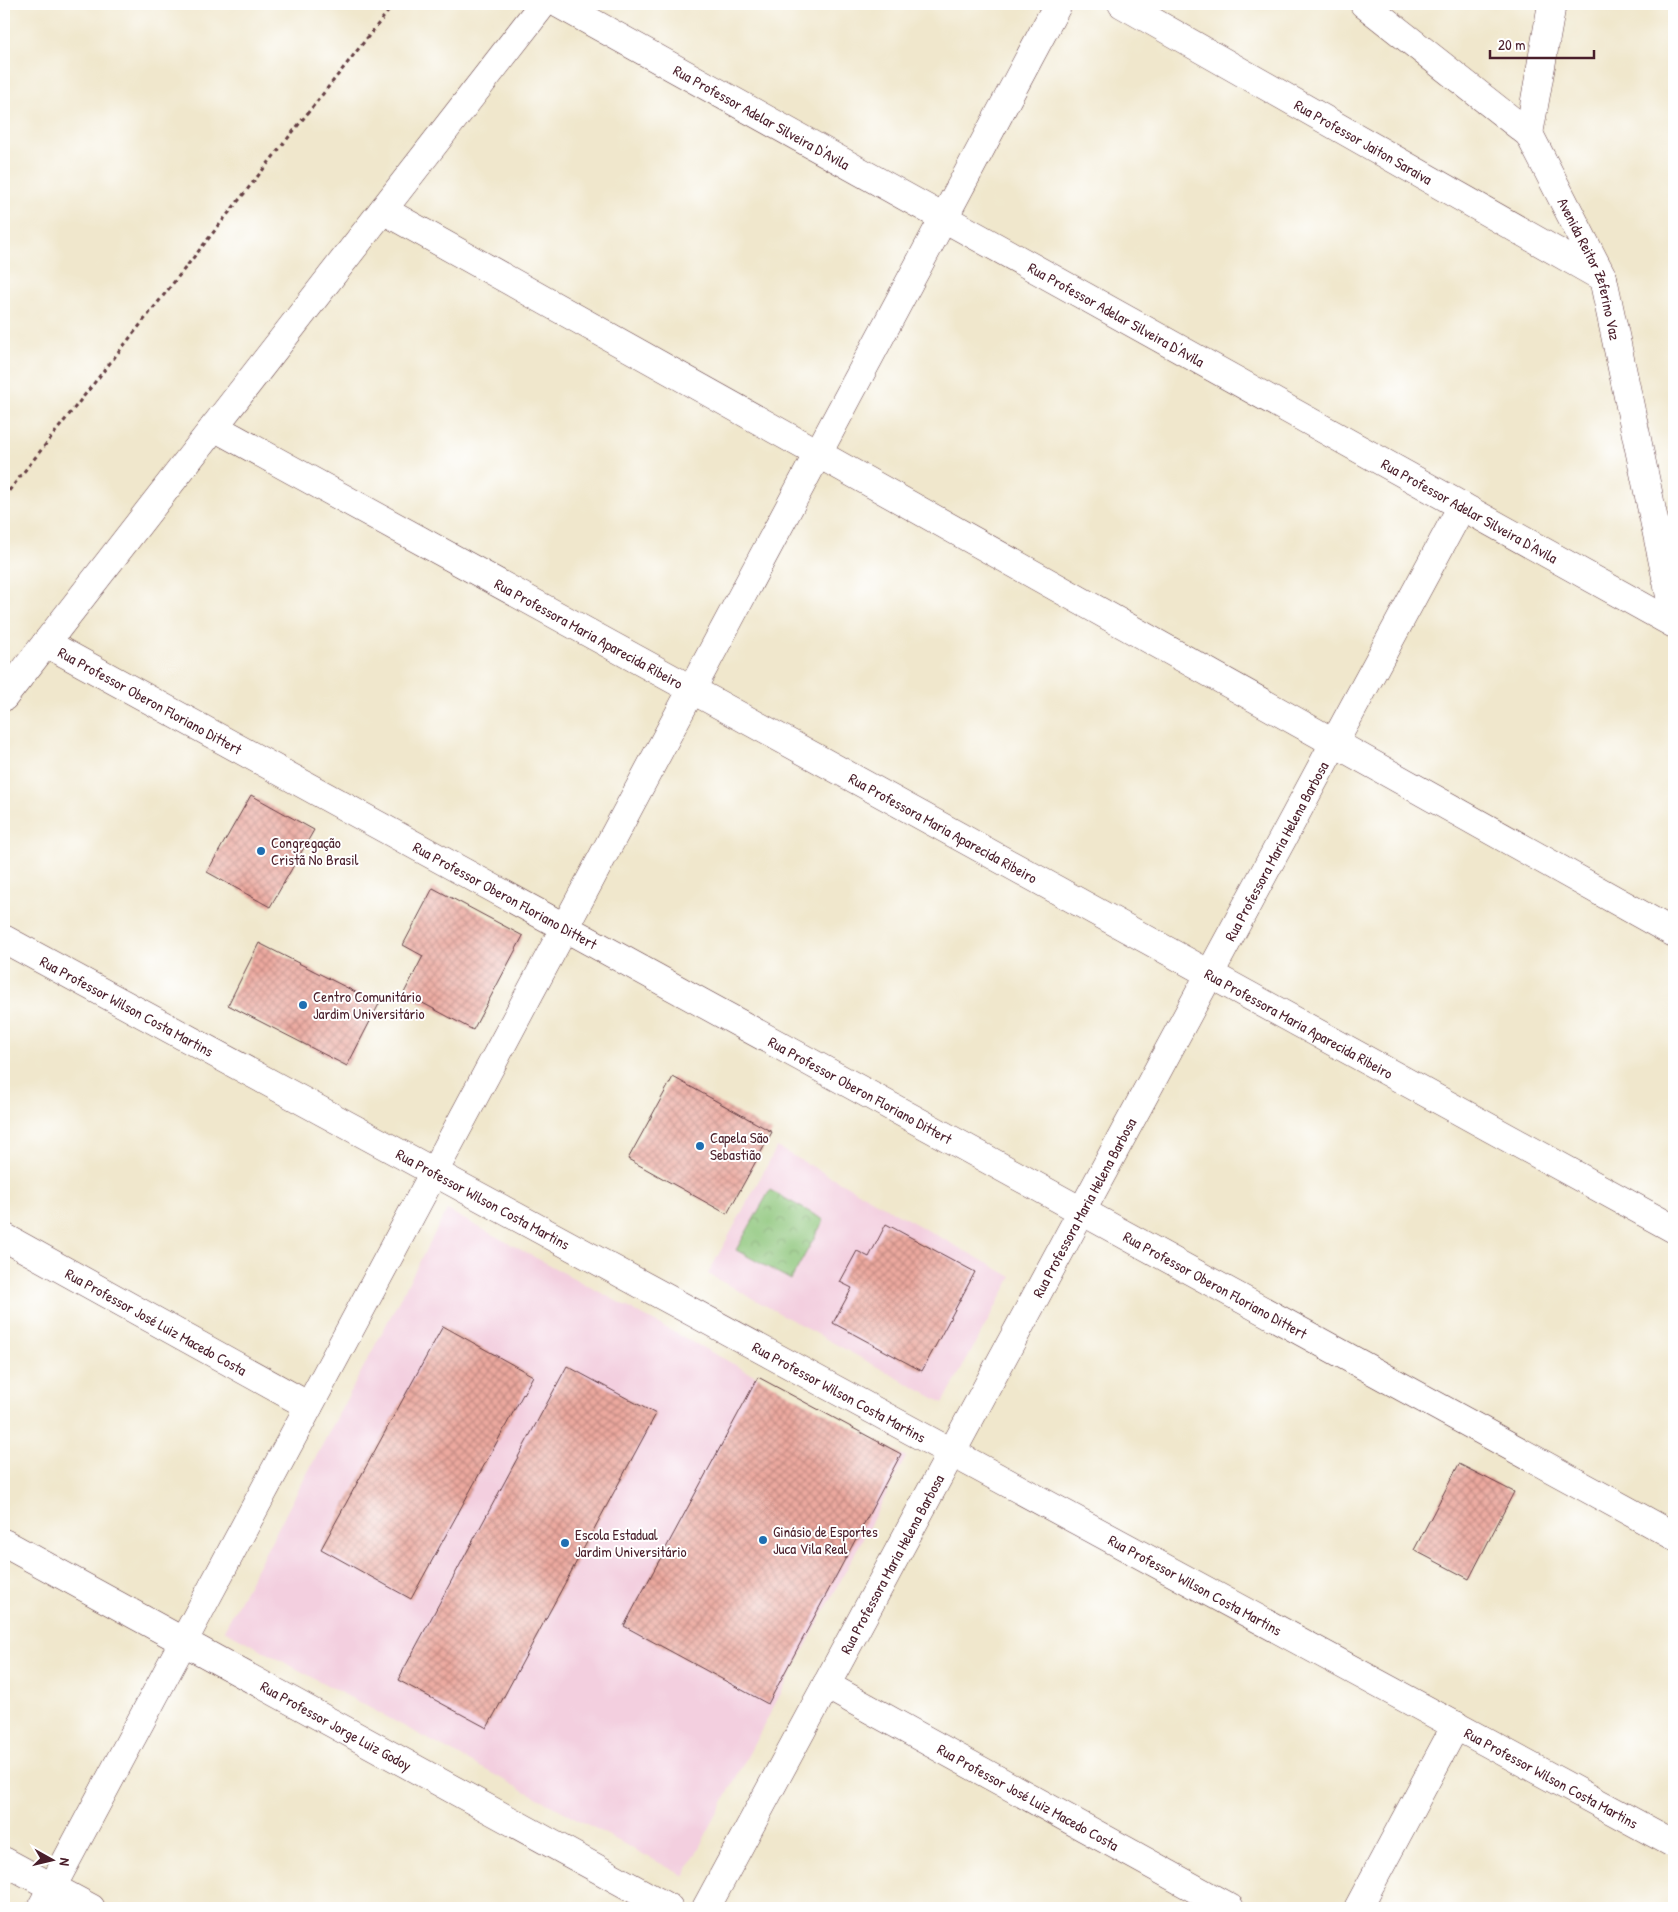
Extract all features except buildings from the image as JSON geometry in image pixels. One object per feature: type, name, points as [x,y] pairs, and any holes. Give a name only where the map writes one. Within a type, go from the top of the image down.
[{"type":"street","points":[[4,697],[544,4]]},
{"type":"street","name":"Rua Professor Adelar Silveira D'Avila","points":[[559,4],[1674,624]]},
{"type":"street","points":[[46,1898],[1058,4]]},
{"type":"street","name":"Rua Professor Jaiton Saraiva","points":[[1122,4],[1603,278]]},
{"type":"street","name":"Avenida Reitor Zeferino Vaz","points":[[1364,4],[1530,134],[1603,278],[1674,615]]},
{"type":"street","points":[[1530,134],[1552,4]]},
{"type":"street","points":[[383,210],[1674,933]]},
{"type":"street","name":"Rua Professora Maria Aparecida Ribeiro","points":[[214,428],[1674,1229]]},
{"type":"street","name":"Rua Professora Maria Helena Barbosa","points":[[706,1908],[1462,506]]},
{"type":"street","name":"Rua Professor Oberon Floriano Dittert","points":[[46,643],[1674,1536]]},
{"type":"street","name":"Rua Professor Wilson Costa Martins","points":[[4,939],[1674,1844]]},
{"type":"street","name":"Rua Professor José Luiz Macedo Costa","points":[[4,1237],[309,1406]]},
{"type":"street","name":"Rua Professor Jorge Luiz Godoy","points":[[4,1543],[669,1908]]},
{"type":"street","name":"Rua Professor José Luiz Macedo Costa","points":[[826,1685],[1230,1908]]},
{"type":"street","points":[[1358,1908],[1456,1726]]},
{"type":"street","points":[[4,1861],[46,1898],[90,1908]]},
{"type":"path","points":[[4,497],[394,4]]},
{"type":"shaded area","points":[[777,1147],[1012,1277],[943,1403],[708,1274]]},
{"type":"shaded area","name":"Escola Estadual Jardim Universitário","points":[[447,1210],[906,1457],[684,1876],[224,1630]]},
{"type":"green space","points":[[770,1190],[824,1220],[791,1280],[736,1250]]},
{"type":"place","name":"Congregação Cristã No Brasil","points":[[261,851]]},
{"type":"place","name":"Centro Comunitário Jardim Universitário","points":[[303,1005]]},
{"type":"place","name":"Capela São Sebastião","points":[[700,1146]]},
{"type":"place","name":"Ginásio de Esportes Juca Vila Real","points":[[763,1540]]},
{"type":"place","name":"Escola Estadual Jardim Universitário","points":[[565,1543]]}]
